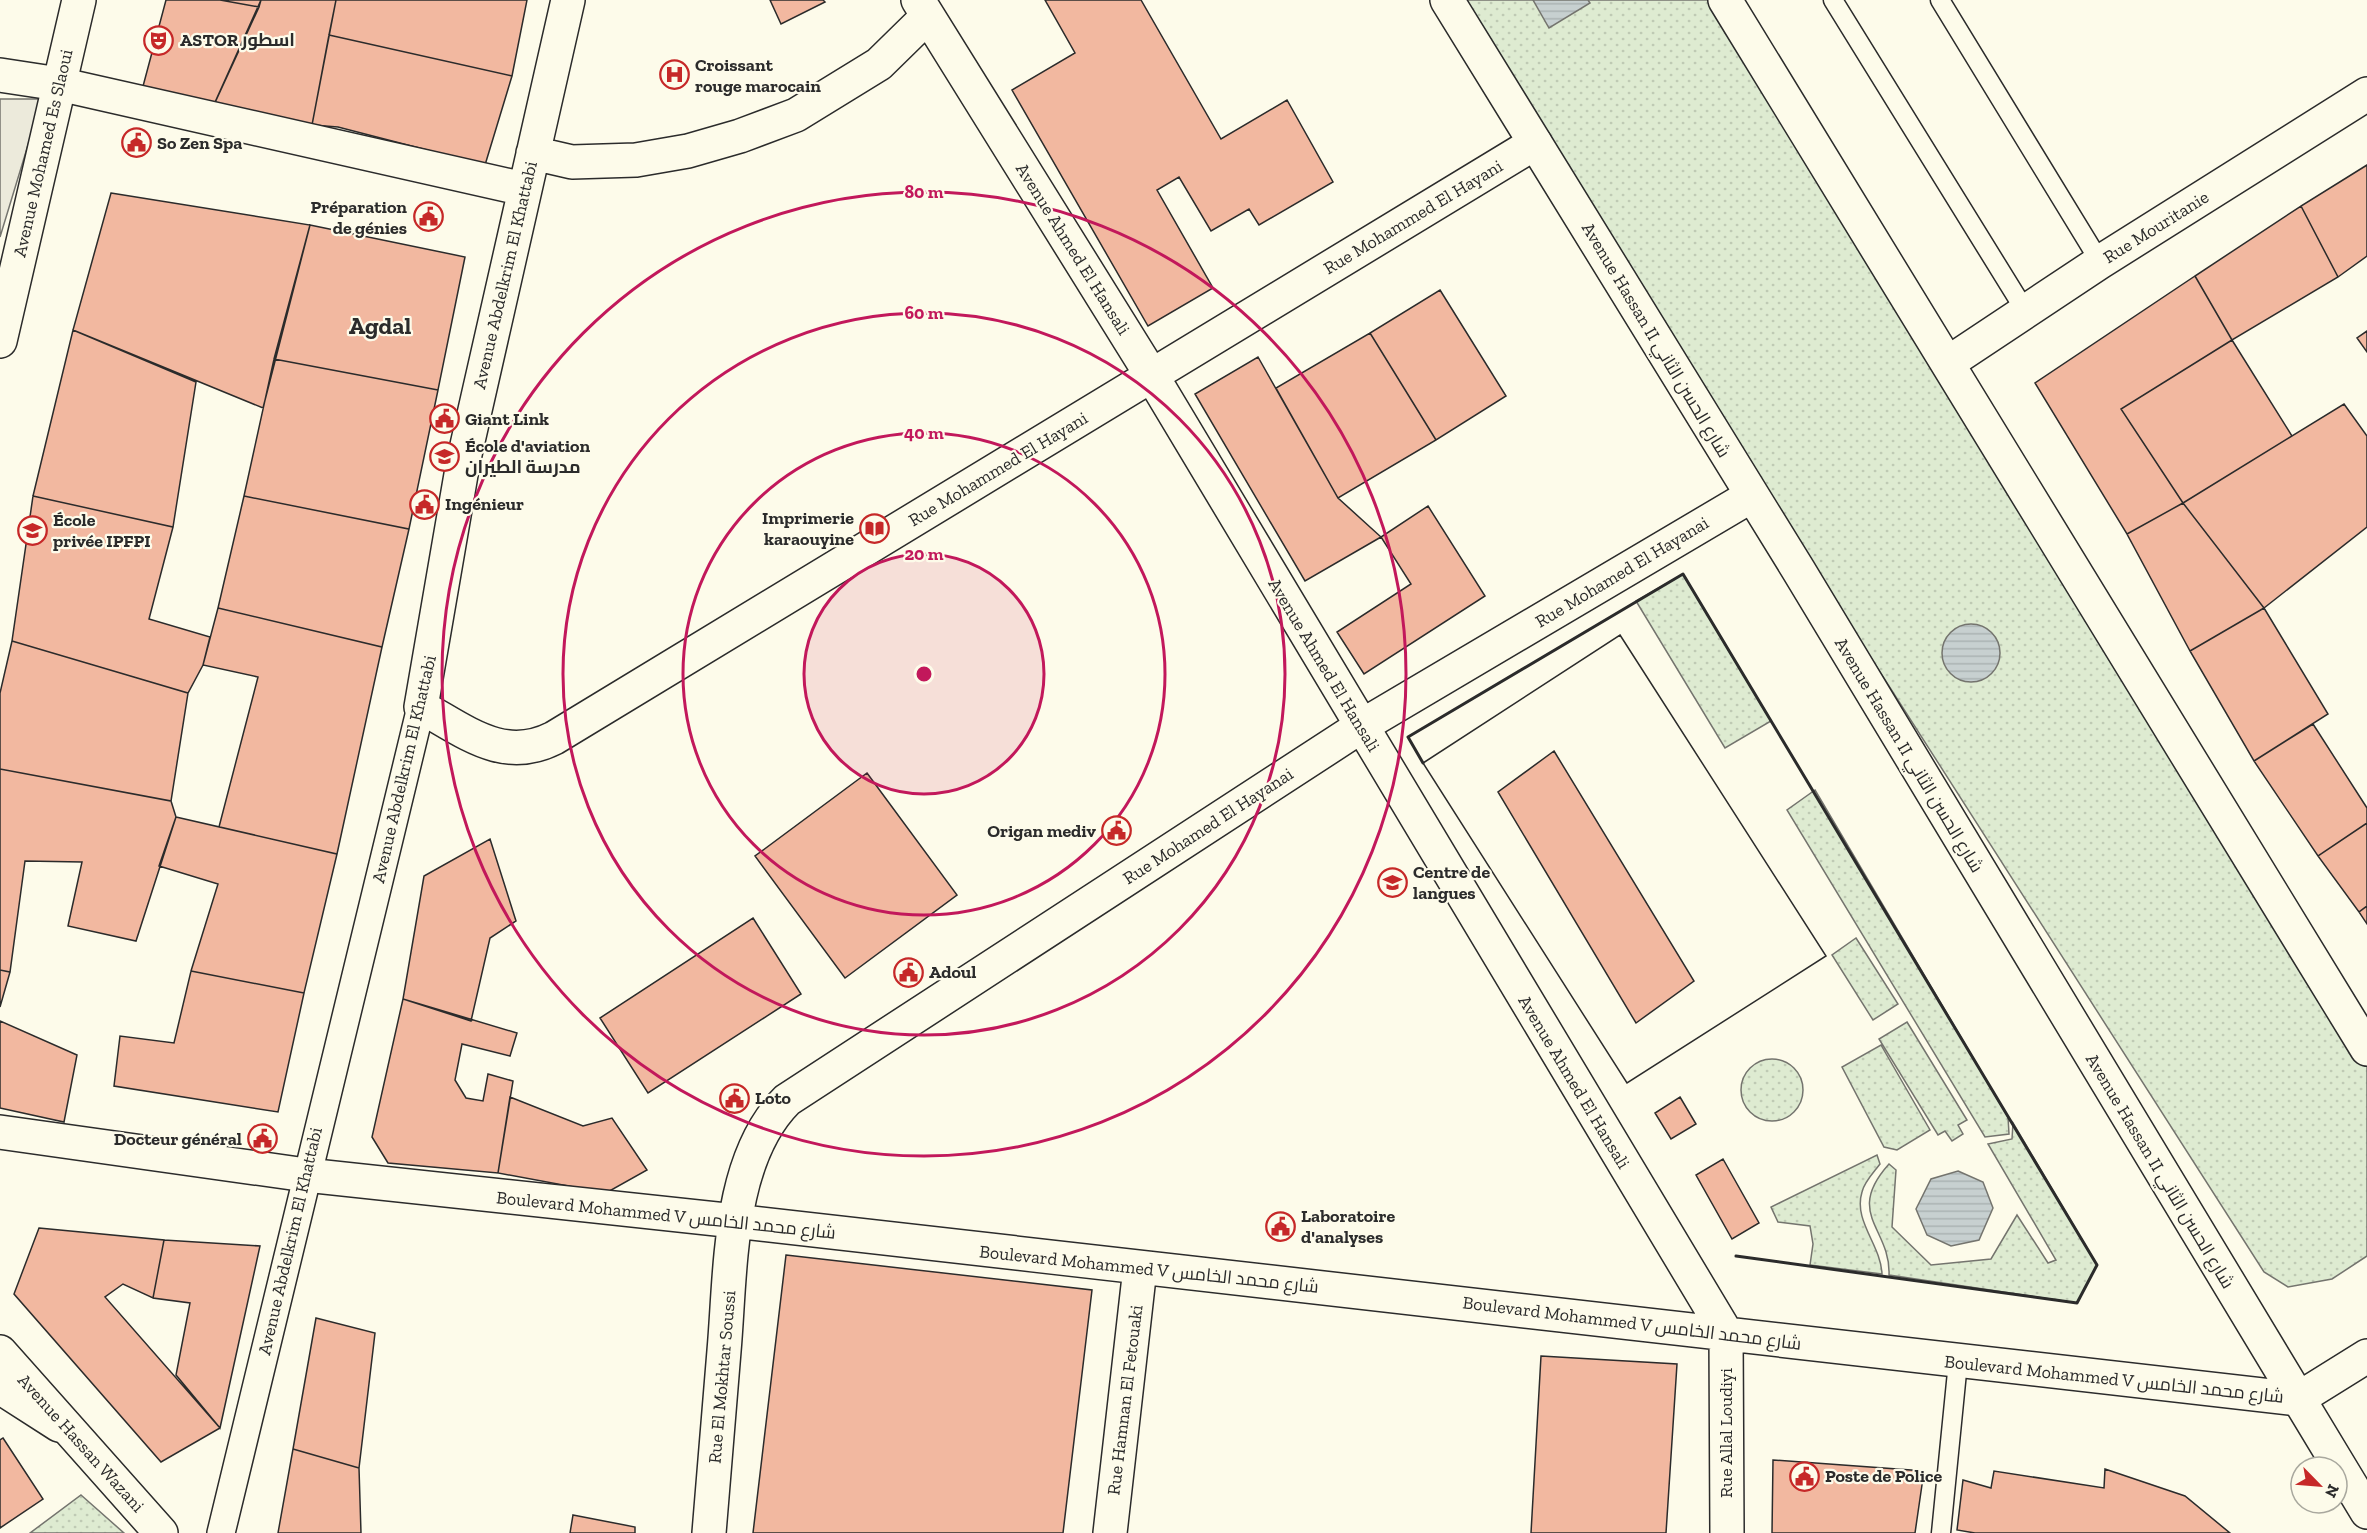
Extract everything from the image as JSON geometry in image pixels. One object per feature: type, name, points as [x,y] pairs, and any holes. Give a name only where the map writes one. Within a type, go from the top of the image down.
[{"type":"street","name":"Avenue Mohamed Es Slaoui","points":[[0,341],[79,0]]},
{"type":"street","name":"Avenue Abdelkrim El Khattabi","points":[[220,1533],[421,708],[463,463],[568,0]]},
{"type":"street","name":"Avenue Hassan II شارع الحسن الثاني","points":[[1447,0],[1751,496],[2367,1512]]},
{"type":"street","points":[[1732,2],[1948,363],[2367,1049]]},
{"type":"street","points":[[533,153],[572,162],[636,160],[688,152],[740,136],[796,115],[879,64],[923,8]]},
{"type":"street","name":"Avenue Ahmed El Hansali","points":[[923,8],[1152,376],[1360,727],[1726,1333]]},
{"type":"street","points":[[0,75],[59,84],[524,189]]},
{"type":"street","name":"Rue Mouritanie","points":[[1948,363],[2100,262],[2367,94]]},
{"type":"street","name":"Rue Mohammed El Hayani","points":[[421,708],[500,748],[536,747],[1535,143]]},
{"type":"street","name":"Rue Mohamed El Hayanai","points":[[735,1221],[752,1156],[760,1136],[776,1111],[787,1100],[1360,727],[1751,496]]},
{"type":"street","name":"Boulevard Mohammed V شارع محمد الخامس","points":[[0,1132],[306,1175],[735,1221],[2298,1399]]},
{"type":"street","name":"Rue El Mokhtar Soussi","points":[[709,1533],[735,1221]]},
{"type":"street","name":"Rue Hamnan El Fetouaki","points":[[1110,1533],[1140,1268]]},
{"type":"street","name":"Rue Allal Loudiyi","points":[[1726,1333],[1727,1533]]},
{"type":"street","name":"Avenue Hassan Wazani","points":[[0,1352],[162,1533]]},
{"type":"street","points":[[2298,1399],[2367,1356]]},
{"type":"street","points":[[0,1387],[72,1433]]},
{"type":"lane","points":[[1833,0],[2026,312]]},
{"type":"lane","points":[[1940,0],[2100,262]]},
{"type":"lane","points":[[1941,1533],[1958,1362]]},
{"type":"green space","points":[[1450,0],[1725,0],[2367,1059],[2367,1256],[2332,1279],[2288,1287],[2264,1272]]},
{"type":"green space","points":[[1683,574],[1771,721],[1725,748],[1636,601]]},
{"type":"green space","points":[[1815,790],[2008,1117],[2009,1134],[1985,1137],[1787,810]]},
{"type":"green space","points":[[1856,938],[1898,1004],[1873,1020],[1832,955]]},
{"type":"green space","points":[[1907,1022],[1967,1120],[1958,1125],[1963,1134],[1952,1141],[1945,1131],[1938,1135],[1879,1039]]},
{"type":"green space","points":[[1881,1045],[1930,1130],[1897,1150],[1884,1147],[1842,1067]]},
{"type":"green space","points":[[1772,1059],[1794,1068],[1803,1090],[1794,1112],[1772,1121],[1750,1112],[1741,1090],[1750,1068]]},
{"type":"green space","points":[[2013,1123],[2097,1265],[2077,1303],[1889,1275],[1884,1245],[1870,1209],[1870,1196],[1876,1181],[1889,1164],[1896,1170],[1892,1227],[1931,1265],[1991,1259],[2017,1215],[2048,1263],[2056,1260],[1988,1144],[2012,1139]]},
{"type":"green space","points":[[1877,1155],[1880,1164],[1865,1185],[1860,1203],[1864,1223],[1877,1253],[1882,1274],[1810,1265],[1813,1244],[1810,1226],[1778,1222],[1771,1207]]},
{"type":"green space","points":[[81,1495],[124,1533],[30,1533]]},
{"type":"shaded area","points":[[1533,0],[1588,0],[1590,3],[1549,28]]},
{"type":"shaded area","points":[[0,99],[42,99],[0,237]]},
{"type":"shaded area","points":[[1965,624],[1977,624],[1992,632],[2000,647],[2000,659],[1992,674],[1977,682],[1965,682],[1950,674],[1942,659],[1942,647],[1950,632]]},
{"type":"shaded area","points":[[1958,1171],[1983,1182],[1993,1208],[1979,1240],[1951,1246],[1927,1235],[1916,1209],[1931,1179]]},
{"type":"building","points":[[166,0],[220,0],[259,7],[212,109],[142,90]]},
{"type":"building","points":[[220,0],[261,0],[259,7]]},
{"type":"building","points":[[261,0],[336,0],[312,125],[212,109]]},
{"type":"building","points":[[336,0],[527,0],[512,76],[329,35]]},
{"type":"building","points":[[770,0],[823,0],[825,2],[781,24]]},
{"type":"building","points":[[1045,0],[1141,0],[1221,139],[1287,100],[1333,182],[1259,225],[1249,209],[1211,231],[1179,177],[1157,190],[1213,288],[1148,326],[1012,90],[1075,53]]},
{"type":"building","points":[[329,35],[512,76],[485,165],[338,127],[312,125]]},
{"type":"building","points":[[2367,165],[2367,256],[2338,277],[2301,206]]},
{"type":"building","points":[[111,193],[310,225],[263,408],[73,330]]},
{"type":"building","points":[[2301,206],[2338,277],[2232,340],[2195,276]]},
{"type":"building","points":[[310,225],[465,257],[438,390],[274,359]]},
{"type":"building","points":[[2195,276],[2232,340],[2121,409],[2183,503],[2127,534],[2035,383]]},
{"type":"building","points":[[1440,290],[1506,396],[1436,440],[1370,333]]},
{"type":"building","points":[[73,330],[196,382],[173,527],[33,496]]},
{"type":"building","points":[[2367,331],[2367,352],[2357,338]]},
{"type":"building","points":[[1370,333],[1436,440],[1338,498],[1276,388]]},
{"type":"building","points":[[2232,340],[2292,436],[2183,503],[2121,409]]},
{"type":"building","points":[[1258,357],[1338,498],[1381,537],[1305,581],[1195,394]]},
{"type":"building","points":[[274,359],[438,390],[409,529],[244,496]]},
{"type":"building","points":[[2344,404],[2367,436],[2367,527],[2264,608],[2183,503]]},
{"type":"building","points":[[33,496],[173,527],[149,619],[210,637],[203,665],[188,693],[12,641]]},
{"type":"building","points":[[244,496],[409,529],[382,647],[218,608]]},
{"type":"building","points":[[2183,503],[2264,608],[2190,651],[2127,534]]},
{"type":"building","points":[[1428,506],[1485,596],[1364,674],[1337,632],[1411,584],[1381,537]]},
{"type":"building","points":[[218,608],[382,647],[337,854],[219,827],[258,677],[203,665]]},
{"type":"building","points":[[2264,608],[2328,714],[2254,761],[2190,651]]},
{"type":"building","points":[[1620,635],[1826,956],[1627,1083],[1423,763]],"holes":[[[1554,751],[1694,981],[1636,1023],[1498,792]]]},
{"type":"building","points":[[1620,635],[1826,956],[1627,1083],[1423,763]]},
{"type":"building","points":[[12,641],[188,693],[171,801],[0,769],[0,693]]},
{"type":"building","points":[[2313,724],[2367,808],[2367,823],[2318,856],[2254,761]]},
{"type":"building","points":[[0,769],[171,801],[176,817],[136,941],[68,926],[82,862],[25,861],[10,972],[0,970]]},
{"type":"building","points":[[867,773],[957,895],[845,978],[755,856]]},
{"type":"building","points":[[176,817],[337,854],[304,993],[191,971],[218,884],[159,866]]},
{"type":"building","points":[[2367,823],[2367,906],[2359,912],[2318,856]]},
{"type":"building","points":[[490,839],[516,921],[490,938],[471,1021],[403,999],[424,876]]},
{"type":"building","points":[[2367,906],[2367,924],[2359,912]]},
{"type":"building","points":[[753,918],[801,994],[648,1093],[600,1018]]},
{"type":"building","points":[[0,970],[10,972],[0,1007]]},
{"type":"building","points":[[191,971],[304,993],[278,1112],[114,1086],[120,1036],[174,1043]]},
{"type":"building","points":[[403,999],[517,1033],[510,1056],[462,1044],[455,1080],[466,1098],[483,1101],[488,1074],[513,1081],[498,1173],[388,1163],[372,1137]]},
{"type":"building","points":[[0,1021],[77,1055],[64,1122],[0,1108]]},
{"type":"building","points":[[510,1097],[583,1126],[612,1118],[647,1170],[606,1193],[498,1173]]},
{"type":"building","points":[[1680,1097],[1696,1124],[1671,1139],[1655,1113]]},
{"type":"building","points":[[1723,1159],[1759,1223],[1732,1239],[1696,1175]]},
{"type":"building","points":[[39,1228],[164,1240],[153,1298],[123,1284],[105,1297],[220,1428],[161,1462],[14,1294]]},
{"type":"building","points":[[164,1240],[260,1246],[220,1428],[176,1375],[190,1303],[153,1298]]},
{"type":"building","points":[[786,1255],[1092,1290],[1063,1533],[753,1533]]},
{"type":"building","points":[[316,1318],[375,1333],[359,1468],[293,1449]]},
{"type":"building","points":[[1541,1356],[1677,1364],[1666,1533],[1531,1533]]},
{"type":"building","points":[[3,1438],[43,1499],[0,1528],[0,1440]]},
{"type":"building","points":[[293,1449],[359,1468],[361,1533],[278,1533]]},
{"type":"building","points":[[1773,1460],[1924,1471],[1915,1533],[1772,1533]]},
{"type":"building","points":[[2105,1469],[2185,1496],[2230,1533],[1975,1533],[1957,1530],[1963,1480],[1991,1488],[1994,1471],[2104,1488]]},
{"type":"building","points":[[573,1515],[635,1527],[635,1533],[570,1533]]},
{"type":"wall","points":[[1423,763],[1408,737],[1683,574],[2097,1265],[2077,1303],[1736,1256]]},
{"type":"place","name":"ASTOR اسطور","points":[[159,40]]},
{"type":"place","name":"Croissant rouge marocain","points":[[674,75]]},
{"type":"place","name":"So Zen Spa","points":[[136,143]]},
{"type":"place","name":"Préparation de génies","points":[[428,217]]},
{"type":"place","name":"Giant Link","points":[[444,419]]},
{"type":"place","name":"École d'aviation مدرسة الطيران","points":[[444,456]]},
{"type":"place","name":"Ingénieur","points":[[424,504]]},
{"type":"place","name":"Imprimerie karaouyine","points":[[875,528]]},
{"type":"place","name":"École privée IPFPI","points":[[32,530]]},
{"type":"place","name":"Origan mediv","points":[[1117,831]]},
{"type":"place","name":"Centre de langues","points":[[1392,882]]},
{"type":"place","name":"Adoul","points":[[908,972]]},
{"type":"place","name":"Loto","points":[[734,1098]]},
{"type":"place","name":"Docteur général","points":[[263,1139]]},
{"type":"place","name":"Laboratoire d'analyses","points":[[1280,1226]]},
{"type":"place","name":"Poste de Police","points":[[1804,1476]]},
{"type":"district","name":"Agdal","points":[[380,326]]}]
